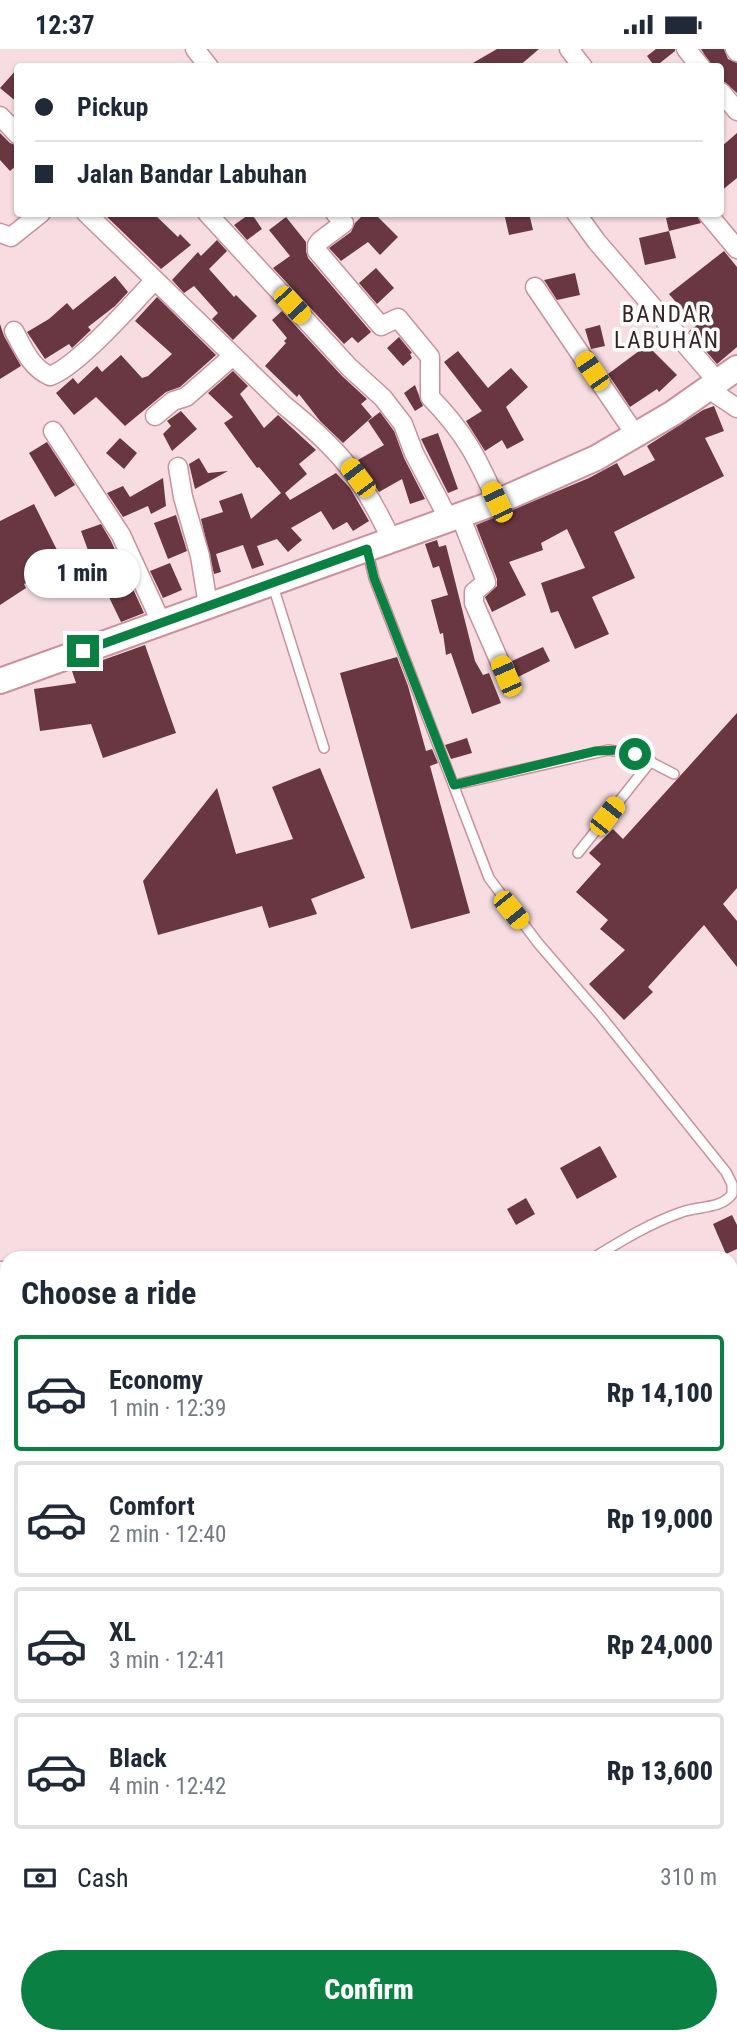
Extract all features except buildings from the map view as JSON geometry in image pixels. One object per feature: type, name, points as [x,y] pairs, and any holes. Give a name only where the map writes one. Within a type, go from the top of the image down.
[{"type":"main road","points":[[2,676],[272,584],[497,502],[596,458],[673,413],[720,379]]},
{"type":"street","points":[[195,49],[206,63]]},
{"type":"street","points":[[569,49],[580,63]]},
{"type":"street","points":[[686,49],[698,63]]},
{"type":"street","points":[[724,96],[737,111]]},
{"type":"street","points":[[0,116],[14,131]]},
{"type":"street","points":[[0,233],[11,237],[36,217]]},
{"type":"street","points":[[90,217],[233,356],[341,455],[371,498],[392,541]]},
{"type":"street","points":[[211,217],[350,368],[383,398],[403,424],[414,453],[454,516],[485,575],[486,582],[473,595],[474,603],[506,676]]},
{"type":"street","points":[[339,217],[344,223],[320,241],[317,251],[381,326],[398,318],[418,340],[430,357],[430,397],[455,422],[474,451],[497,502]]},
{"type":"street","points":[[579,217],[597,242],[720,379],[737,408]]},
{"type":"street","points":[[710,217],[737,249]]},
{"type":"street","points":[[14,331],[29,359],[40,372],[50,376],[60,373],[154,281]]},
{"type":"street","points":[[535,287],[635,435]]},
{"type":"street","points":[[155,416],[173,401],[186,397],[233,356]]},
{"type":"street","points":[[53,431],[121,535],[161,622]]},
{"type":"street","points":[[178,467],[183,497],[200,556],[208,605]]},
{"type":"lane","points":[[367,549],[374,578],[489,878],[511,910],[600,1015],[726,1172],[732,1184],[732,1194],[724,1203],[683,1211],[646,1226],[605,1251]]},
{"type":"lane","points":[[272,584],[324,748]]},
{"type":"lane","points":[[454,785],[608,750],[621,750],[651,761],[674,774]]},
{"type":"lane","points":[[578,853],[651,761]]},
{"type":"district","name":"BANDAR LABUHAN","points":[[667,327]]},
{"type":"route","points":[[83,651],[367,549],[374,578],[454,785],[596,751],[621,750],[635,754]]}]
